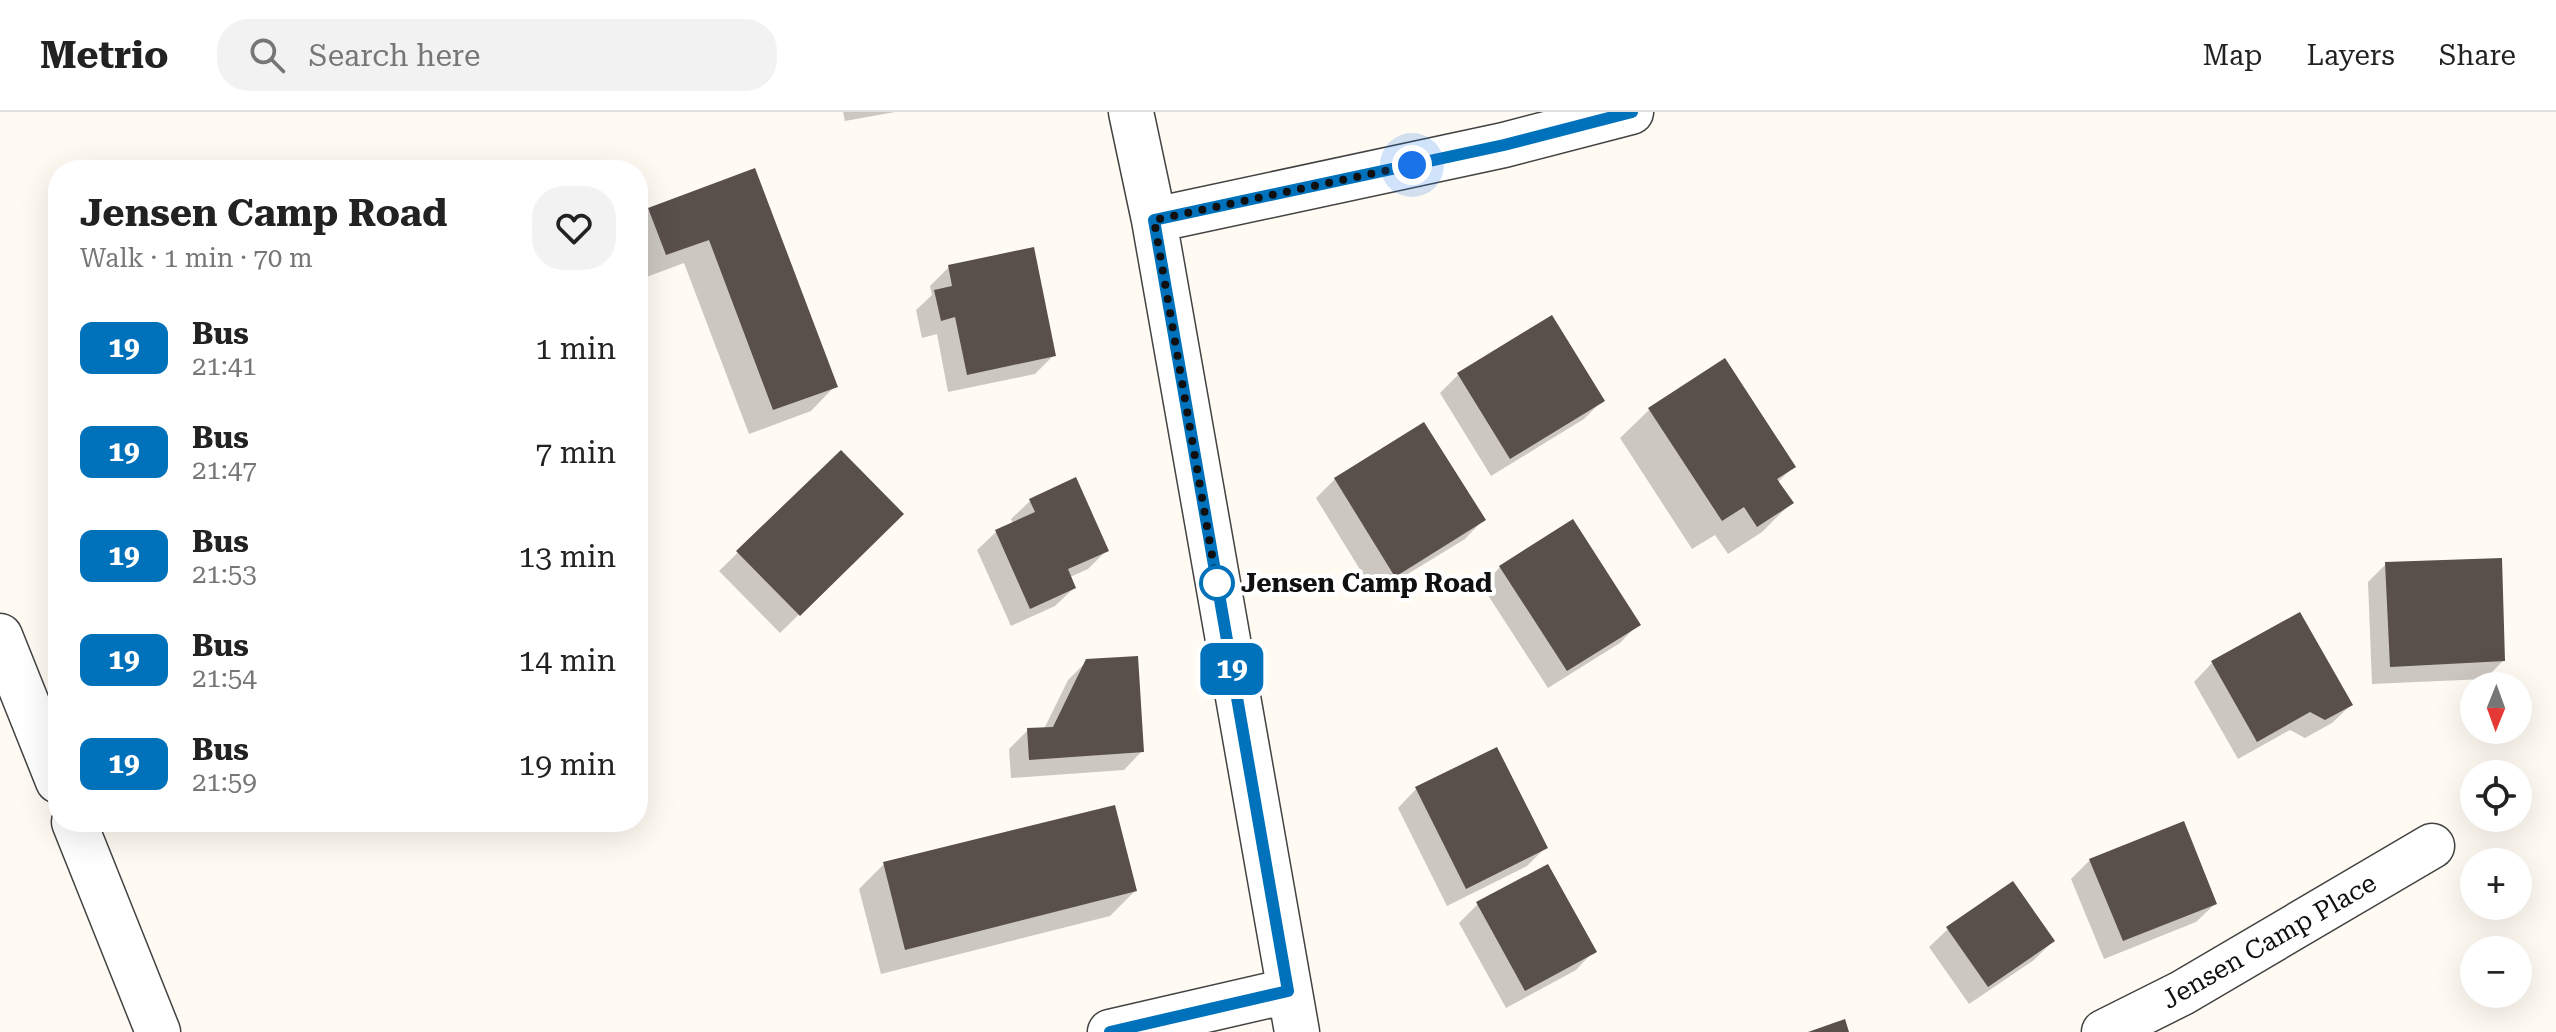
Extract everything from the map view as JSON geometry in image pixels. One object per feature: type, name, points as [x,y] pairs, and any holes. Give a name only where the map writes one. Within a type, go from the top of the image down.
[{"type":"street","points":[[1110,1032],[1292,1011],[1154,220],[1131,112]]},
{"type":"street","points":[[1154,220],[1504,145],[1631,112]]},
{"type":"street","points":[[0,636],[48,756]]},
{"type":"street","points":[[78,832],[158,1032]]},
{"type":"street","name":"Jensen Camp Place","points":[[2104,1032],[2182,993],[2432,846]]},
{"type":"building","points":[[755,168],[838,387],[773,410],[709,240],[666,255],[648,208]]},
{"type":"building","points":[[1034,247],[1056,356],[967,375],[955,317],[941,321],[934,290],[952,286],[948,265]]},
{"type":"building","points":[[1552,315],[1605,401],[1510,459],[1457,373]]},
{"type":"building","points":[[1725,358],[1796,467],[1777,479],[1794,503],[1757,527],[1744,507],[1722,521],[1648,408]]},
{"type":"building","points":[[1424,422],[1486,520],[1395,577],[1334,478]]},
{"type":"building","points":[[841,450],[904,514],[800,616],[736,551]]},
{"type":"building","points":[[1076,477],[1109,551],[1068,569],[1076,588],[1030,609],[995,530],[1035,512],[1029,499]]},
{"type":"building","points":[[1573,519],[1641,625],[1567,671],[1499,566]]},
{"type":"building","points":[[2502,558],[2505,661],[2390,667],[2385,562]]},
{"type":"building","points":[[2300,612],[2353,705],[2325,720],[2310,712],[2257,742],[2211,661]]},
{"type":"building","points":[[1138,656],[1144,752],[1029,760],[1027,728],[1053,727],[1086,659]]},
{"type":"building","points":[[1497,747],[1548,848],[1466,889],[1415,787]]},
{"type":"building","points":[[1115,805],[1137,891],[905,950],[883,862]]},
{"type":"building","points":[[2184,821],[2217,904],[2123,941],[2089,859]]},
{"type":"building","points":[[1548,864],[1597,952],[1525,991],[1476,902]]},
{"type":"building","points":[[2013,881],[2055,941],[1988,987],[1946,927]]},
{"type":"building","points":[[1845,1019],[1849,1032],[1808,1032]]},
{"type":"bus line","name":"19","points":[[1110,1032],[1184,1012],[1288,991],[1154,220],[1504,145],[1632,112]]},
{"type":"place","name":"Jensen Camp Road","points":[[1217,583]]},
{"type":"route","points":[[1217,583],[1218,590],[1154,220],[1412,165]]}]
